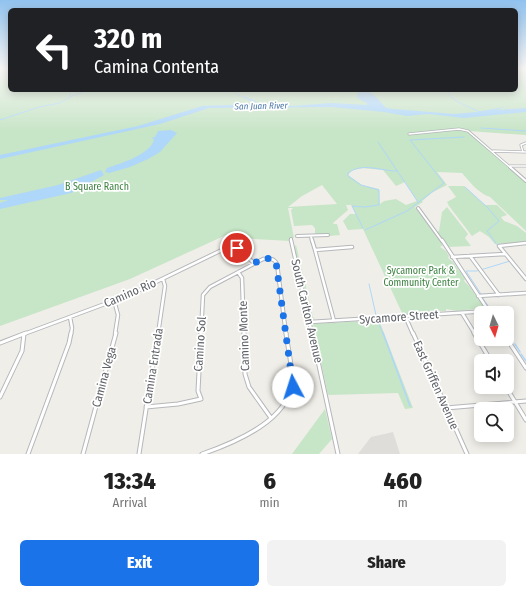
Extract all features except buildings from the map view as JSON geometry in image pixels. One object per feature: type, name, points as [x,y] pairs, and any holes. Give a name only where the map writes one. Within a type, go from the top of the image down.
[{"type":"street","points":[[409,134],[468,130],[526,181]]},
{"type":"street","points":[[525,152],[521,145],[526,143]]},
{"type":"street","points":[[492,151],[525,152]]},
{"type":"street","points":[[508,166],[526,166]]},
{"type":"street","points":[[418,208],[485,306]]},
{"type":"street","points":[[310,235],[334,321]]},
{"type":"street","points":[[296,236],[328,235]]},
{"type":"street","name":"South Carlton Avenue","points":[[291,239],[304,305],[310,322],[338,454]]},
{"type":"street","points":[[526,243],[499,245],[526,279]]},
{"type":"street","points":[[315,250],[352,247]]},
{"type":"street","name":"Camino Rio","points":[[0,343],[114,300],[163,279],[224,249],[237,248],[254,263]]},
{"type":"street","points":[[452,257],[505,254]]},
{"type":"street","points":[[470,256],[499,295]]},
{"type":"street","name":"Camino Sol","points":[[146,407],[178,404],[201,399],[198,391],[198,375],[203,295],[210,287],[254,263],[267,258],[274,260],[277,264],[293,387],[285,405],[271,418]]},
{"type":"street","name":"Camino Monte","points":[[238,272],[242,278],[245,374],[249,387],[271,418]]},
{"type":"street","name":"Camina Entrada","points":[[139,454],[166,286],[163,279]]},
{"type":"street","points":[[478,296],[526,293]]},
{"type":"street","name":"Camina Vega","points":[[83,454],[116,332],[118,315],[114,300]]},
{"type":"street","points":[[462,313],[487,354]]},
{"type":"street","name":"Sycamore Street","points":[[310,322],[474,313]]},
{"type":"street","name":"East Griffen Avenue","points":[[405,316],[467,454]]},
{"type":"street","points":[[28,454],[69,343],[72,328],[70,317]]},
{"type":"street","points":[[0,397],[23,347],[24,334]]},
{"type":"street","points":[[512,346],[526,368]]},
{"type":"street","points":[[510,394],[526,420]]},
{"type":"street","points":[[446,408],[526,401]]},
{"type":"street","points":[[202,454],[218,449],[240,438],[271,418]]},
{"type":"shaded area","points":[[393,432],[400,454],[358,454],[371,437]]},
{"type":"green space","name":"B Square Ranch","points":[[0,89],[8,89],[8,92],[518,92],[518,89],[526,89],[526,135],[469,131],[526,182],[526,231],[490,197],[474,187],[462,173],[437,172],[447,185],[433,192],[422,201],[423,202],[415,207],[443,245],[440,247],[446,251],[449,256],[448,258],[453,262],[465,279],[464,281],[483,306],[474,306],[474,309],[457,311],[446,309],[446,311],[437,311],[437,313],[424,312],[403,315],[363,229],[348,230],[343,221],[350,214],[356,214],[351,205],[346,205],[348,210],[333,223],[337,224],[340,235],[315,235],[315,228],[312,225],[294,226],[291,210],[293,208],[288,208],[294,238],[289,238],[290,241],[238,238],[226,235],[130,279],[0,326]],"holes":[[[363,168],[383,170],[396,186],[405,182],[417,201],[406,205],[396,199],[384,201],[380,204],[379,189],[362,185],[348,175],[352,170]],[[322,185],[337,204],[288,207],[302,196]]]},
{"type":"green space","points":[[448,186],[464,186],[485,205],[497,205],[507,215],[501,217],[504,221],[517,226],[526,233],[526,242],[495,244],[489,237],[480,231],[472,236],[447,202],[456,197]]},
{"type":"green space","points":[[447,207],[468,234],[465,238],[471,246],[447,247],[437,232],[439,231],[442,212]]},
{"type":"green space","points":[[296,245],[313,317],[315,319],[310,317],[307,311],[294,247]]},
{"type":"green space","points":[[379,320],[413,408],[405,409],[398,393],[328,395],[313,324]]},
{"type":"green space","points":[[325,409],[332,439],[319,454],[292,454]]},
{"type":"water","name":"San Juan River","points":[[358,92],[368,92],[373,94],[386,108],[454,114],[505,107],[497,110],[526,108],[526,112],[464,118],[428,114],[407,116],[384,112],[331,107],[209,108],[160,124],[0,159],[0,155],[138,126],[202,106],[257,104],[233,93],[254,100],[260,104],[280,104],[292,106],[331,103],[367,105],[367,103],[357,98]]},
{"type":"water","points":[[171,130],[177,133],[160,152],[130,167],[109,173],[105,172],[107,168],[134,158],[148,149],[154,139],[151,138],[155,137],[158,131]]},
{"type":"water","points":[[101,170],[104,175],[71,193],[0,209],[0,203],[8,200],[0,200],[0,198],[58,185]]},
{"type":"waterway","points":[[70,96],[71,92]]},
{"type":"waterway","points":[[0,120],[39,107],[60,103],[83,92]]},
{"type":"waterway","points":[[448,92],[452,98],[458,102],[480,112]]},
{"type":"waterway","points":[[481,128],[526,131]]},
{"type":"waterway","points":[[365,230],[407,211],[444,183],[410,140],[464,137]]},
{"type":"waterway","points":[[378,142],[418,202]]},
{"type":"waterway","points":[[363,228],[352,206],[364,207],[379,205],[379,190],[361,185],[348,176],[348,173],[360,168],[397,171]]},
{"type":"waterway","points":[[465,187],[487,207],[499,221],[487,231],[498,246]]},
{"type":"waterway","points":[[481,294],[466,271],[477,271],[510,261],[507,258]]},
{"type":"waterway","points":[[369,284],[376,315]]},
{"type":"waterway","points":[[482,297],[488,306]]},
{"type":"waterway","points":[[378,321],[383,334]]},
{"type":"waterway","points":[[383,333],[410,406]]},
{"type":"waterway","points":[[515,344],[520,352]]},
{"type":"waterway","points":[[521,354],[526,361]]},
{"type":"route","points":[[237,248],[254,263],[263,259],[271,258],[277,264],[293,387]]},
{"type":"park label","name":"Sycamore Park & Community Center","points":[[421,276]]}]
